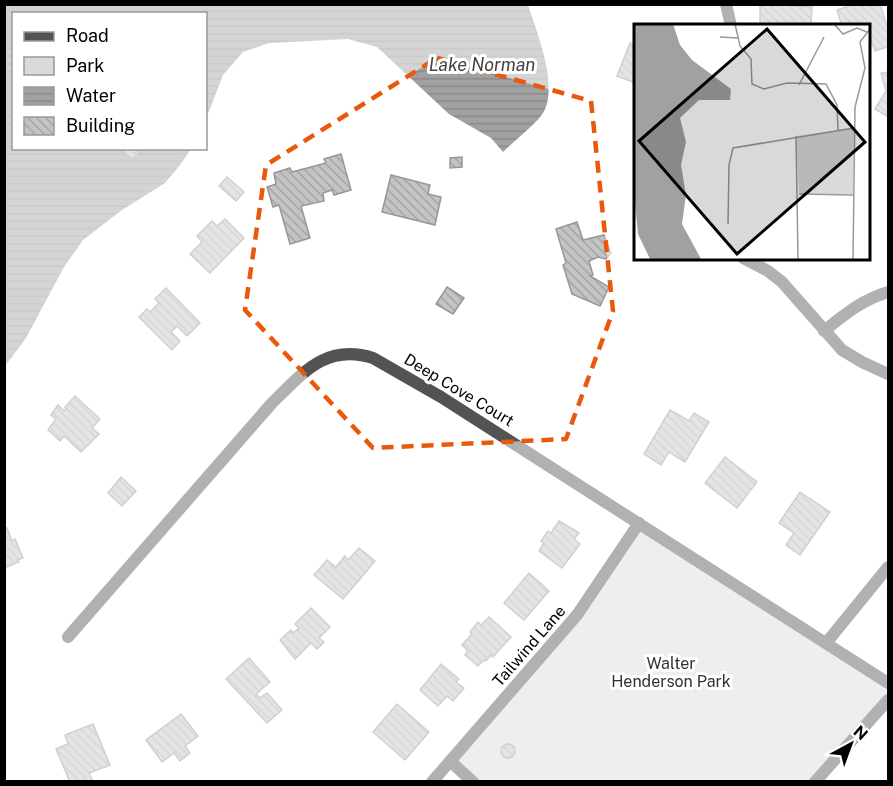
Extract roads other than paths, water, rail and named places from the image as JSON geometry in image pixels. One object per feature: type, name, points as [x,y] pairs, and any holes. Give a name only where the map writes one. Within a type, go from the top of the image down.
[{"type":"street","points":[[726,4],[731,24]]},
{"type":"street","points":[[747,260],[768,271],[782,282],[842,350],[888,374]]},
{"type":"street","points":[[824,331],[854,307],[872,297],[888,292]]},
{"type":"street","name":"Deep Cove Court","points":[[68,637],[272,403],[319,361],[332,356],[353,354],[373,358],[441,397],[888,683]]},
{"type":"street","name":"Tailwind Lane","points":[[432,782],[577,615],[639,523]]},
{"type":"street","points":[[827,642],[888,567]]},
{"type":"street","points":[[815,782],[888,700]]},
{"type":"street","points":[[450,761],[473,782]]},
{"type":"water","name":"Lake Norman","points":[[5,5],[528,5],[545,59],[549,89],[547,102],[540,117],[503,152],[491,138],[449,114],[377,47],[348,39],[269,43],[243,52],[223,75],[207,116],[207,12],[12,12],[12,150],[190,150],[165,183],[122,210],[83,240],[64,267],[26,338],[5,366]]},
{"type":"park label","name":"Walter Henderson Park","points":[[671,672]]}]
